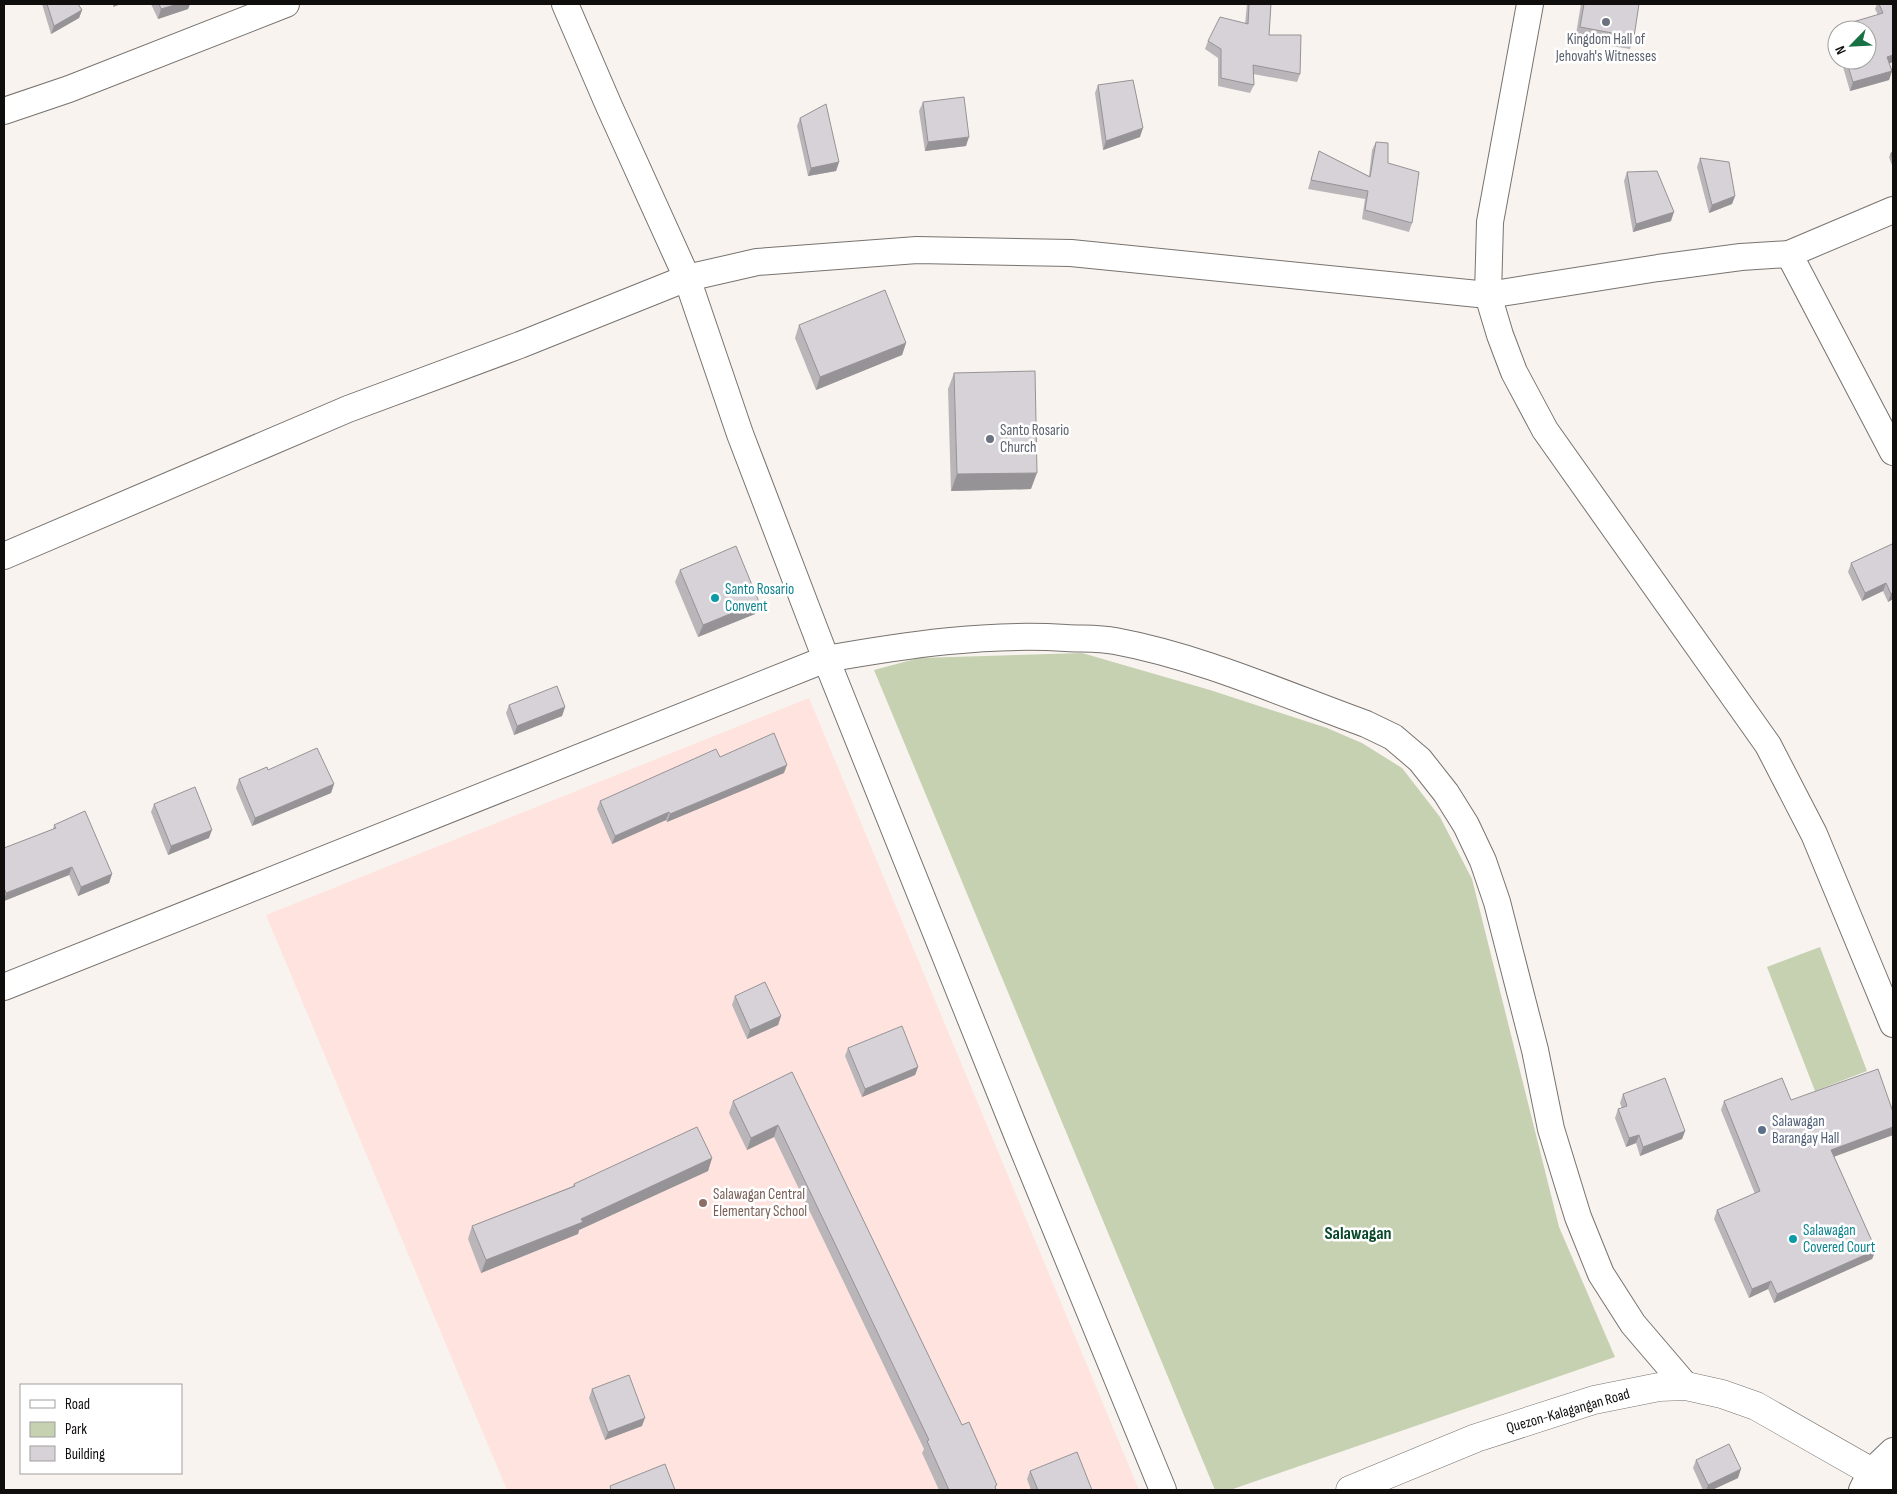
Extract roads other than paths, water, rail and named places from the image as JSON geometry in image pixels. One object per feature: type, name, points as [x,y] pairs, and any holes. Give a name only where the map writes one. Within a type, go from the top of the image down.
[{"type":"main road","name":"Quezon-Kalagangan Road","points":[[1350,1490],[1476,1438],[1594,1400],[1659,1387],[1686,1386],[1722,1394],[1756,1406],[1875,1482]]},
{"type":"street","points":[[4,111],[69,90],[286,4]]},
{"type":"street","points":[[565,4],[687,278],[740,434],[826,659],[1021,1146],[1163,1490]]},
{"type":"street","points":[[1530,4],[1490,222],[1488,295],[1514,372],[1545,430],[1768,745],[1814,834],[1893,1024]]},
{"type":"street","points":[[4,556],[348,409],[520,345],[687,278],[757,262],[917,250],[1072,253],[1488,295],[1658,268],[1789,254],[1893,210]]},
{"type":"street","points":[[1789,254],[1893,452]]},
{"type":"street","points":[[4,987],[826,659],[962,638],[1027,636],[1114,641],[1192,660],[1366,724],[1393,737],[1420,760],[1446,793],[1466,825],[1483,861],[1492,886],[1535,1050],[1551,1129],[1578,1217],[1601,1274],[1633,1324],[1686,1386]]},
{"type":"street","points":[[1875,1482],[1893,1451]]},
{"type":"place","name":"Kingdom Hall of Jehovah's Witnesses","points":[[1606,22]]},
{"type":"place","name":"Santo Rosario Church","points":[[990,439]]},
{"type":"place","name":"Santo Rosario Convent","points":[[715,598]]},
{"type":"place","name":"Salawagan Barangay Hall","points":[[1762,1130]]},
{"type":"place","name":"Salawagan Central Elementary School","points":[[703,1203]]},
{"type":"place","name":"Salawagan Covered Court","points":[[1793,1239]]},
{"type":"district","name":"Salawagan","points":[[1358,1233]]}]
